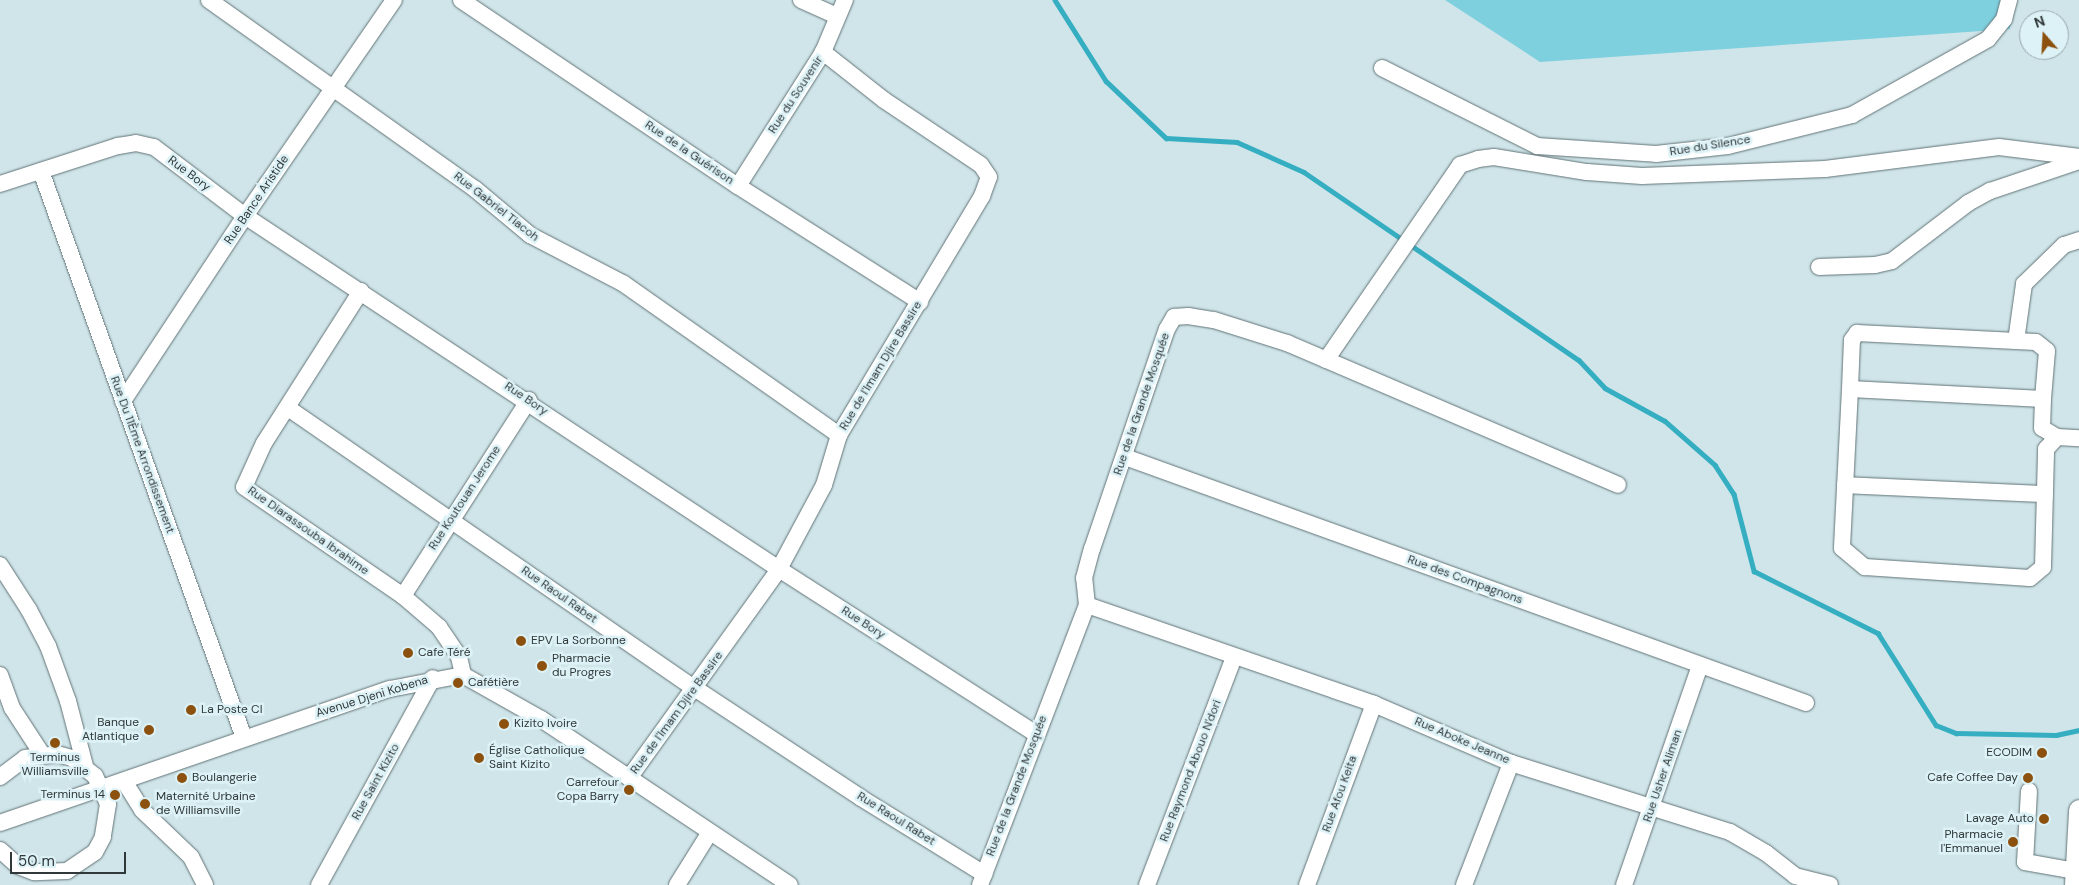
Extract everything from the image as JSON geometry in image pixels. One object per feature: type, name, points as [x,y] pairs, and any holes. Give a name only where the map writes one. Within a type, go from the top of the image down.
[{"type":"main road","points":[[2075,878],[2079,810]]},
{"type":"street","name":"Rue Gabriel Tiacoh","points":[[209,0],[474,189],[530,235],[624,284],[839,435]]},
{"type":"street","name":"Rue Bance Aristide","points":[[123,401],[245,216],[394,0]]},
{"type":"street","name":"Rue de la Guérison","points":[[461,0],[738,186],[920,302]]},
{"type":"street","points":[[801,0],[837,16]]},
{"type":"street","name":"Rue du Souvenir","points":[[738,186],[823,52],[845,0]]},
{"type":"street","name":"Rue du Silence","points":[[1382,68],[1537,146],[1656,154],[1728,146],[1852,115],[1988,40],[2004,19],[2009,0]]},
{"type":"street","name":"Rue de l'Imam Djire Bassire","points":[[629,778],[696,689],[780,569],[824,485],[839,435],[982,196],[989,177],[981,165],[884,100],[823,52]]},
{"type":"street","name":"Rue Bory","points":[[0,184],[118,146],[136,143],[154,146],[245,216],[529,400],[780,569],[1036,734]]},
{"type":"street","points":[[1326,360],[1460,165],[1478,159],[1494,157],[1587,172],[1642,176],[1825,169],[1999,147],[2079,157]]},
{"type":"street","points":[[1819,267],[1875,265],[1892,261],[1968,202],[1990,191],[2079,161]]},
{"type":"street","name":"Rue Du 11Ème Arrondissement","points":[[41,171],[244,738]]},
{"type":"street","points":[[2016,341],[2024,284],[2064,245],[2079,240]]},
{"type":"street","name":"Rue Diarassouba Ibrahime","points":[[361,291],[264,443],[245,480],[245,490],[403,596],[439,627],[450,640],[463,675]]},
{"type":"street","name":"Rue de la Grande Mosquée","points":[[982,880],[1036,734],[1087,605],[1084,578],[1167,329],[1174,317],[1188,316],[1214,320],[1287,343],[1618,486]]},
{"type":"street","points":[[2057,437],[2046,449],[2043,567],[2030,578],[1865,567],[1842,548],[1852,340],[1858,333],[2036,342],[2047,351],[2042,428],[2057,437],[2079,438]]},
{"type":"street","points":[[1850,389],[2043,399]]},
{"type":"street","name":"Rue Koutouan Jerome","points":[[403,596],[450,520],[529,400]]},
{"type":"street","name":"Rue Raoul Rabet","points":[[288,408],[696,689],[982,880]]},
{"type":"street","name":"Rue des Compagnons","points":[[1125,457],[1806,703]]},
{"type":"street","points":[[1845,484],[2045,494]]},
{"type":"street","points":[[0,565],[29,610],[48,646],[68,701],[85,766],[103,788],[108,804],[104,838],[82,863],[67,871],[34,872],[18,866],[0,850]]},
{"type":"street","name":"Rue Aboke Jeanne","points":[[1087,605],[1374,704],[1511,763],[1730,832],[1766,853],[1793,880],[1830,885]]},
{"type":"street","name":"Rue Raymond Abouo N'dori","points":[[1147,885],[1234,657]]},
{"type":"street","name":"Rue Usher Aliman","points":[[1624,885],[1653,807],[1700,666]]},
{"type":"street","points":[[0,675],[12,708],[42,754]]},
{"type":"street","points":[[463,675],[499,693],[710,832],[780,882]]},
{"type":"street","name":"Avenue Djeni Kobena","points":[[0,823],[390,689],[433,678],[463,675]]},
{"type":"street","name":"Rue Saint Kizito","points":[[319,885],[433,678]]},
{"type":"street","name":"Rue Afou Keita","points":[[1307,885],[1374,704]]},
{"type":"street","points":[[0,777],[25,758],[42,754],[57,754],[85,766]]},
{"type":"street","points":[[1464,885],[1511,763]]},
{"type":"street","points":[[124,781],[142,810],[191,857],[205,885]]},
{"type":"street","points":[[2029,791],[2025,862],[2075,878]]},
{"type":"street","points":[[677,885],[710,832]]},
{"type":"shaded area","points":[[1445,0],[2014,0],[2010,29],[1540,62]]},
{"type":"waterway","points":[[1055,0],[1106,81],[1166,138],[1237,142],[1304,172],[1579,360],[1605,388],[1665,421],[1715,465],[1734,494],[1754,571],[1878,633],[1936,725],[1956,733],[2056,735],[2079,730]]},
{"type":"place","name":"EPV La Sorbonne","points":[[521,641]]},
{"type":"place","name":"Cafe Téré","points":[[408,653]]},
{"type":"place","name":"Pharmacie du Progres","points":[[542,666]]},
{"type":"place","name":"Cafétière","points":[[458,683]]},
{"type":"place","name":"La Poste CI","points":[[191,710]]},
{"type":"place","name":"Kizito Ivoire","points":[[504,724]]},
{"type":"place","name":"Banque Atlantique","points":[[149,730]]},
{"type":"place","name":"Terminus Williamsville","points":[[55,743]]},
{"type":"place","name":"ECODIM","points":[[2042,753]]},
{"type":"place","name":"Église Catholique Saint Kizito","points":[[479,758]]},
{"type":"place","name":"Boulangerie","points":[[182,778]]},
{"type":"place","name":"Cafe Coffee Day","points":[[2028,778]]},
{"type":"place","name":"Carrefour Copa Barry","points":[[629,790]]},
{"type":"place","name":"Terminus 14","points":[[115,795]]},
{"type":"place","name":"Maternité Urbaine de Williamsville","points":[[145,804]]},
{"type":"place","name":"Lavage Auto","points":[[2044,819]]},
{"type":"place","name":"Pharmacie l'Emmanuel","points":[[2013,842]]}]
